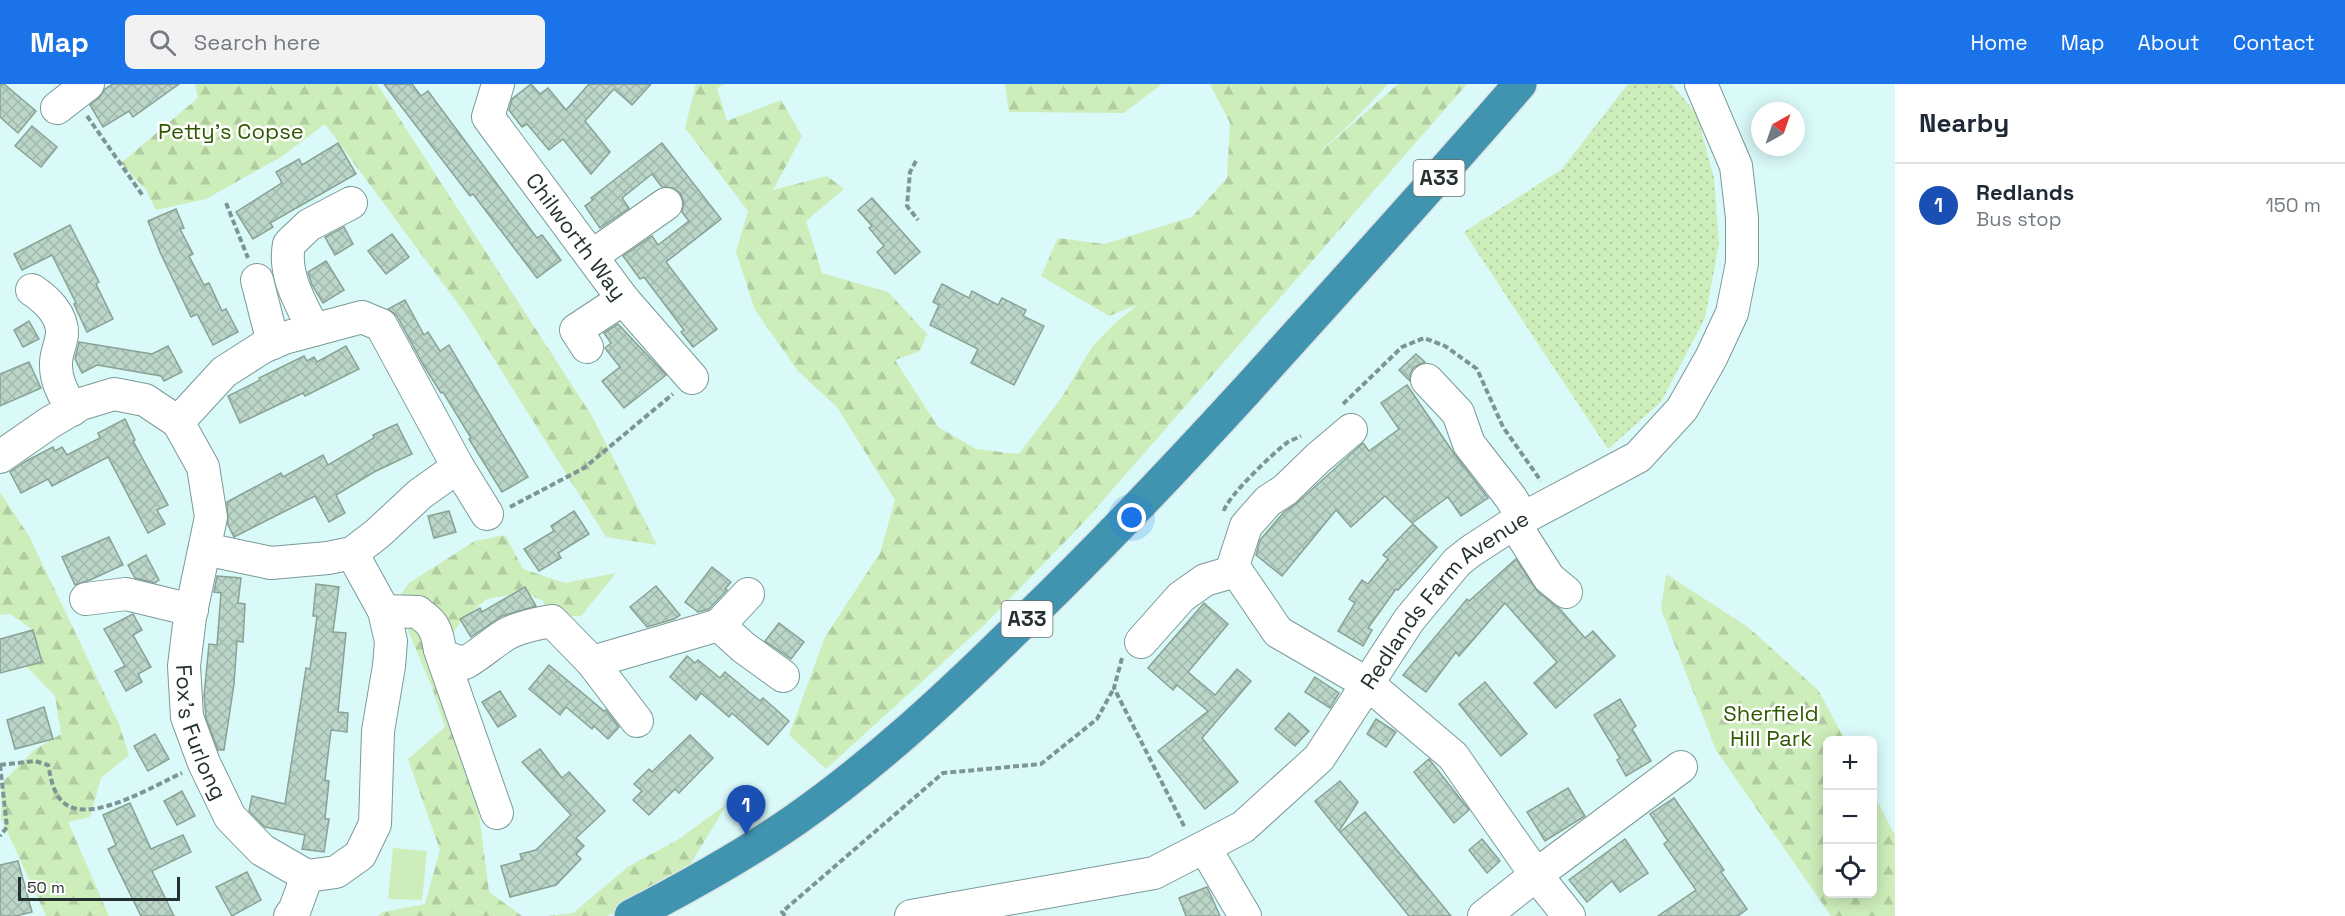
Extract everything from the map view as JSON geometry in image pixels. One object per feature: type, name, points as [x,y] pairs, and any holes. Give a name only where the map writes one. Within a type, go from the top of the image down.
[{"type":"highway","name":"A33","points":[[631,916],[723,866],[795,820],[899,738],[967,677],[1055,592],[1173,470],[1415,205],[1520,84]]},
{"type":"street","name":"Chilworth Way","points":[[498,84],[488,117],[623,299],[692,378]]},
{"type":"street","name":"Redlands Farm Avenue","points":[[911,916],[1059,903],[1154,873],[1196,839],[1243,827],[1319,758],[1409,620],[1457,562],[1471,550],[1518,521],[1638,457],[1682,409],[1711,358],[1732,313],[1742,263],[1742,218],[1736,166],[1701,84]]},
{"type":"street","points":[[57,108],[82,85]]},
{"type":"street","points":[[314,330],[293,288],[287,267],[289,244],[309,225],[351,203]]},
{"type":"street","points":[[592,256],[666,204]]},
{"type":"street","points":[[257,280],[273,342]]},
{"type":"street","points":[[32,290],[51,306],[59,320],[62,333],[56,365],[58,382],[72,410]]},
{"type":"street","points":[[587,347],[576,330],[623,299]]},
{"type":"street","points":[[178,422],[224,372],[273,342],[362,317],[381,325],[458,467],[487,514]]},
{"type":"street","points":[[1427,380],[1458,413],[1470,444],[1511,498],[1518,521],[1549,578],[1566,592]]},
{"type":"street","name":"Fox's Furlong","points":[[0,456],[81,404],[114,394],[145,400],[178,422],[202,467],[211,517],[192,610],[184,666],[187,717],[204,763],[230,817],[262,850],[307,876]]},
{"type":"street","points":[[1346,418],[1318,458],[1286,490],[1268,501],[1246,526],[1233,566],[1278,632],[1368,684],[1453,756],[1536,875],[1569,916]]},
{"type":"street","points":[[206,549],[271,563],[328,558],[352,553],[377,534],[420,494],[458,467]]},
{"type":"street","points":[[290,916],[296,909],[307,876],[336,872],[360,855],[375,824],[378,731],[391,641],[384,611],[352,553]]},
{"type":"street","points":[[1134,646],[1181,597],[1205,580],[1236,571]]},
{"type":"street","points":[[86,599],[126,594],[192,610]]},
{"type":"street","points":[[592,662],[718,625],[748,594]]},
{"type":"street","points":[[384,611],[418,612],[433,626],[497,813]]},
{"type":"street","points":[[440,650],[449,659],[465,663],[483,653],[505,635],[533,624],[552,621],[592,662],[637,721]]},
{"type":"street","points":[[718,625],[743,647],[783,676]]},
{"type":"street","points":[[1484,916],[1681,767]]},
{"type":"street","points":[[1196,839],[1245,916]]},
{"type":"path","points":[[82,85],[80,105],[143,196]]},
{"type":"path","points":[[916,161],[910,172],[907,206],[918,220]]},
{"type":"path","points":[[226,203],[257,280]]},
{"type":"path","points":[[1346,418],[1402,347],[1424,338],[1445,346],[1477,369],[1503,427],[1540,480],[1558,500]]},
{"type":"path","points":[[487,514],[516,505],[584,468],[692,378]]},
{"type":"path","points":[[1224,516],[1225,505],[1239,488],[1288,442],[1304,435]]},
{"type":"path","points":[[785,916],[782,912],[943,773],[1041,764],[1097,719],[1134,646]]},
{"type":"path","points":[[1114,688],[1196,839]]},
{"type":"path","points":[[0,836],[7,827],[0,765],[35,761],[48,765],[54,790],[64,803],[78,810],[99,810],[204,763]]},
{"type":"green space","name":"Petty's Copse","points":[[195,84],[377,84],[592,416],[657,545],[606,537],[467,316],[325,124],[281,157],[206,199],[156,210],[146,190],[121,163],[198,98]]},
{"type":"green space","points":[[696,84],[725,84],[717,88],[727,121],[781,100],[802,136],[773,190],[827,176],[844,189],[806,221],[822,273],[888,292],[927,334],[920,351],[895,360],[938,427],[976,449],[1019,454],[1062,397],[1092,347],[1114,324],[1137,305],[1109,316],[1041,276],[1058,238],[1104,244],[1192,217],[1227,178],[1230,123],[1210,84],[1388,84],[1312,159],[1398,84],[1467,84],[1084,522],[982,627],[826,769],[789,735],[825,637],[880,553],[895,500],[837,407],[798,371],[755,310],[736,252],[748,211],[685,128]]},
{"type":"green space","points":[[1005,84],[1162,84],[1124,113],[1009,112]]},
{"type":"green space","points":[[1628,84],[1672,84],[1697,115],[1714,178],[1719,244],[1705,318],[1661,402],[1608,449],[1464,232],[1562,169]]},
{"type":"green space","points":[[0,492],[29,536],[119,724],[129,755],[101,778],[90,817],[68,822],[109,916],[46,916],[1,818],[2,783],[34,750],[61,734],[55,696],[26,666],[42,661],[33,630],[10,614],[0,615]]},
{"type":"green space","points":[[505,535],[523,569],[565,583],[616,573],[581,616],[550,616],[543,601],[524,592],[487,599],[463,619],[447,641],[490,780],[478,807],[489,892],[522,916],[378,916],[383,912],[425,904],[440,850],[408,759],[445,727],[431,685],[396,602],[409,583],[475,541]]},
{"type":"green space","name":"Sherfield Hill Park","points":[[1666,574],[1748,627],[1818,690],[1843,736],[1823,736],[1823,898],[1877,898],[1877,801],[1895,835],[1895,916],[1831,916],[1716,750],[1661,609]]},
{"type":"green space","points":[[727,804],[682,878],[607,916],[548,916],[573,913],[629,866],[676,841]]},
{"type":"green space","points":[[393,848],[427,851],[422,900],[388,899]]},
{"type":"building","points":[[0,84],[4,84],[36,111],[18,133],[0,117]]},
{"type":"building","points":[[113,84],[179,84],[133,117],[129,111],[103,127],[90,105]]},
{"type":"building","points":[[384,84],[412,84],[421,96],[428,91],[537,238],[542,235],[561,260],[537,278],[473,194],[470,196]]},
{"type":"building","points":[[531,84],[540,94],[548,88],[566,110],[589,84],[651,84],[632,105],[614,89],[585,121],[610,152],[591,174],[563,139],[549,150],[527,124],[522,127],[509,110],[512,99]]},
{"type":"building","points":[[32,126],[57,147],[41,167],[15,146]]},
{"type":"building","points":[[338,143],[356,174],[270,223],[273,227],[253,239],[236,212],[282,183],[276,172],[299,159],[302,165]]},
{"type":"building","points":[[662,143],[721,219],[666,262],[717,329],[693,347],[681,332],[684,330],[644,277],[640,279],[623,256],[652,236],[658,245],[689,221],[682,212],[684,202],[680,193],[673,188],[662,187],[652,174],[622,198],[629,208],[600,228],[585,206],[593,200],[591,198]]},
{"type":"building","points":[[872,198],[920,252],[895,274],[877,252],[884,246],[869,228],[872,226],[858,210]]},
{"type":"building","points":[[176,209],[184,228],[180,229],[193,254],[189,256],[204,285],[209,283],[222,311],[226,309],[238,332],[213,345],[197,314],[191,317],[148,221]]},
{"type":"building","points":[[70,225],[99,282],[96,284],[113,319],[87,332],[74,304],[76,303],[52,255],[22,270],[14,254]]},
{"type":"building","points":[[344,227],[353,244],[335,255],[325,237]]},
{"type":"building","points":[[392,234],[409,257],[386,274],[368,251]]},
{"type":"building","points":[[326,261],[344,290],[323,303],[312,285],[308,272]]},
{"type":"building","points":[[942,284],[969,298],[972,291],[998,305],[1002,298],[1026,310],[1023,316],[1044,326],[1014,385],[971,363],[978,349],[930,325],[939,305],[933,302]]},
{"type":"building","points":[[405,300],[424,335],[428,332],[440,351],[449,345],[528,477],[502,492],[443,392],[441,393],[424,366],[397,316],[388,309]]},
{"type":"building","points":[[29,321],[39,339],[23,347],[14,330]]},
{"type":"building","points":[[618,324],[666,375],[624,408],[602,381],[620,367],[605,348],[611,343],[604,333]]},
{"type":"building","points":[[79,342],[152,354],[168,346],[182,372],[164,381],[161,376],[97,365],[82,373],[75,359]]},
{"type":"building","points":[[346,346],[359,369],[305,396],[303,393],[240,423],[228,396],[304,356],[307,361],[314,357],[317,362]]},
{"type":"building","points":[[1416,354],[1425,362],[1414,367],[1410,374],[1410,381],[1399,370]]},
{"type":"building","points":[[29,362],[41,388],[0,406],[0,374]]},
{"type":"building","points":[[1407,385],[1488,498],[1461,516],[1448,497],[1412,523],[1385,496],[1351,527],[1336,510],[1282,576],[1256,555],[1260,540],[1283,513],[1363,443],[1369,451],[1399,429],[1381,403]]},
{"type":"building","points":[[125,419],[135,440],[133,441],[168,505],[157,510],[165,524],[148,533],[108,457],[52,486],[48,479],[21,493],[10,472],[53,447],[55,451],[62,447],[67,455],[100,438],[98,433]]},
{"type":"building","points":[[397,424],[412,454],[374,472],[336,495],[345,513],[329,522],[315,496],[234,537],[228,525],[227,502],[281,473],[283,477],[323,455],[328,465],[374,438],[373,435]]},
{"type":"building","points":[[449,511],[456,532],[434,538],[428,516]]},
{"type":"building","points":[[574,511],[589,534],[558,553],[561,558],[539,571],[524,549],[554,531],[551,526]]},
{"type":"building","points":[[1413,524],[1437,547],[1398,590],[1396,589],[1368,628],[1372,630],[1363,646],[1338,631],[1355,603],[1349,599],[1362,580],[1368,584],[1388,559],[1383,555]]},
{"type":"building","points":[[109,537],[123,565],[75,585],[62,557]]},
{"type":"building","points":[[146,555],[159,580],[155,583],[135,578],[128,565]]},
{"type":"building","points":[[1516,559],[1538,592],[1559,608],[1585,638],[1593,631],[1615,656],[1556,708],[1534,683],[1557,662],[1505,603],[1459,656],[1456,652],[1426,692],[1403,675],[1467,599],[1469,601]]},
{"type":"building","points":[[712,567],[731,582],[725,589],[727,590],[709,609],[698,612],[685,602]]},
{"type":"building","points":[[217,576],[241,578],[238,603],[245,604],[243,642],[237,641],[234,684],[224,750],[218,750],[206,718],[204,696],[209,644],[217,645],[221,593],[214,592]]},
{"type":"building","points":[[316,584],[339,587],[333,632],[346,633],[338,712],[348,713],[347,732],[331,730],[325,780],[329,781],[325,819],[329,819],[324,852],[302,849],[305,835],[265,827],[249,811],[252,796],[285,804],[306,668],[310,669],[317,616],[313,616]]},
{"type":"building","points":[[656,586],[680,615],[647,627],[630,607]]},
{"type":"building","points":[[525,587],[536,606],[502,616],[471,637],[460,619],[480,608],[482,612]]},
{"type":"building","points":[[1204,603],[1228,624],[1188,672],[1215,695],[1237,669],[1251,681],[1202,738],[1238,782],[1205,809],[1158,751],[1208,711],[1177,685],[1173,690],[1148,668]]},
{"type":"building","points":[[133,614],[142,630],[133,635],[151,667],[138,674],[142,682],[126,691],[115,671],[125,666],[104,629]]},
{"type":"building","points":[[779,623],[804,642],[791,659],[765,641]]},
{"type":"building","points":[[33,630],[42,662],[0,673],[0,639]]},
{"type":"building","points":[[687,656],[695,663],[698,660],[720,678],[725,672],[760,701],[763,698],[789,721],[768,745],[732,713],[729,717],[701,693],[696,700],[670,677]]},
{"type":"building","points":[[549,665],[604,711],[606,710],[619,727],[608,739],[594,726],[592,729],[566,707],[560,715],[529,689]]},
{"type":"building","points":[[1315,677],[1339,693],[1330,708],[1305,692]]},
{"type":"building","points":[[1485,682],[1527,734],[1501,756],[1459,704]]},
{"type":"building","points":[[500,691],[516,716],[498,727],[482,702]]},
{"type":"building","points":[[1620,699],[1636,726],[1632,729],[1651,761],[1626,776],[1617,760],[1620,758],[1594,715]]},
{"type":"building","points":[[44,707],[53,739],[15,749],[7,720]]},
{"type":"building","points":[[1289,713],[1309,731],[1295,746],[1275,729]]},
{"type":"building","points":[[1376,719],[1396,732],[1386,747],[1367,734]]},
{"type":"building","points":[[155,734],[169,759],[148,771],[134,746]]},
{"type":"building","points":[[690,735],[713,758],[679,793],[675,789],[649,815],[633,800],[642,791],[634,784],[649,769],[652,772]]},
{"type":"building","points":[[540,749],[562,778],[569,772],[605,811],[576,838],[584,846],[576,854],[581,859],[556,885],[510,897],[501,866],[522,860],[520,854],[536,850],[571,815],[522,762]]},
{"type":"building","points":[[1429,759],[1469,810],[1454,823],[1414,772]]},
{"type":"building","points":[[1340,781],[1358,802],[1339,831],[1315,801]]},
{"type":"building","points":[[1568,788],[1585,816],[1545,841],[1527,812]]},
{"type":"building","points":[[182,791],[195,816],[177,825],[164,801]]},
{"type":"building","points":[[1674,798],[1724,870],[1721,872],[1747,909],[1738,916],[1658,916],[1696,890],[1664,844],[1668,841],[1650,814]]},
{"type":"building","points":[[130,803],[151,849],[183,835],[191,852],[152,871],[174,916],[141,916],[108,849],[116,845],[103,815]]},
{"type":"building","points":[[1365,812],[1451,916],[1409,916],[1340,832]]},
{"type":"building","points":[[1482,839],[1500,861],[1487,873],[1469,850]]},
{"type":"building","points":[[1625,839],[1648,873],[1620,892],[1612,881],[1587,902],[1569,880]]},
{"type":"building","points":[[18,861],[32,912],[16,916],[0,916],[0,865]]},
{"type":"building","points":[[247,872],[261,900],[232,916],[216,887]]},
{"type":"building","points":[[1207,887],[1220,916],[1186,916],[1179,898]]},
{"type":"place","name":"Redlands","points":[[746,835]]}]
